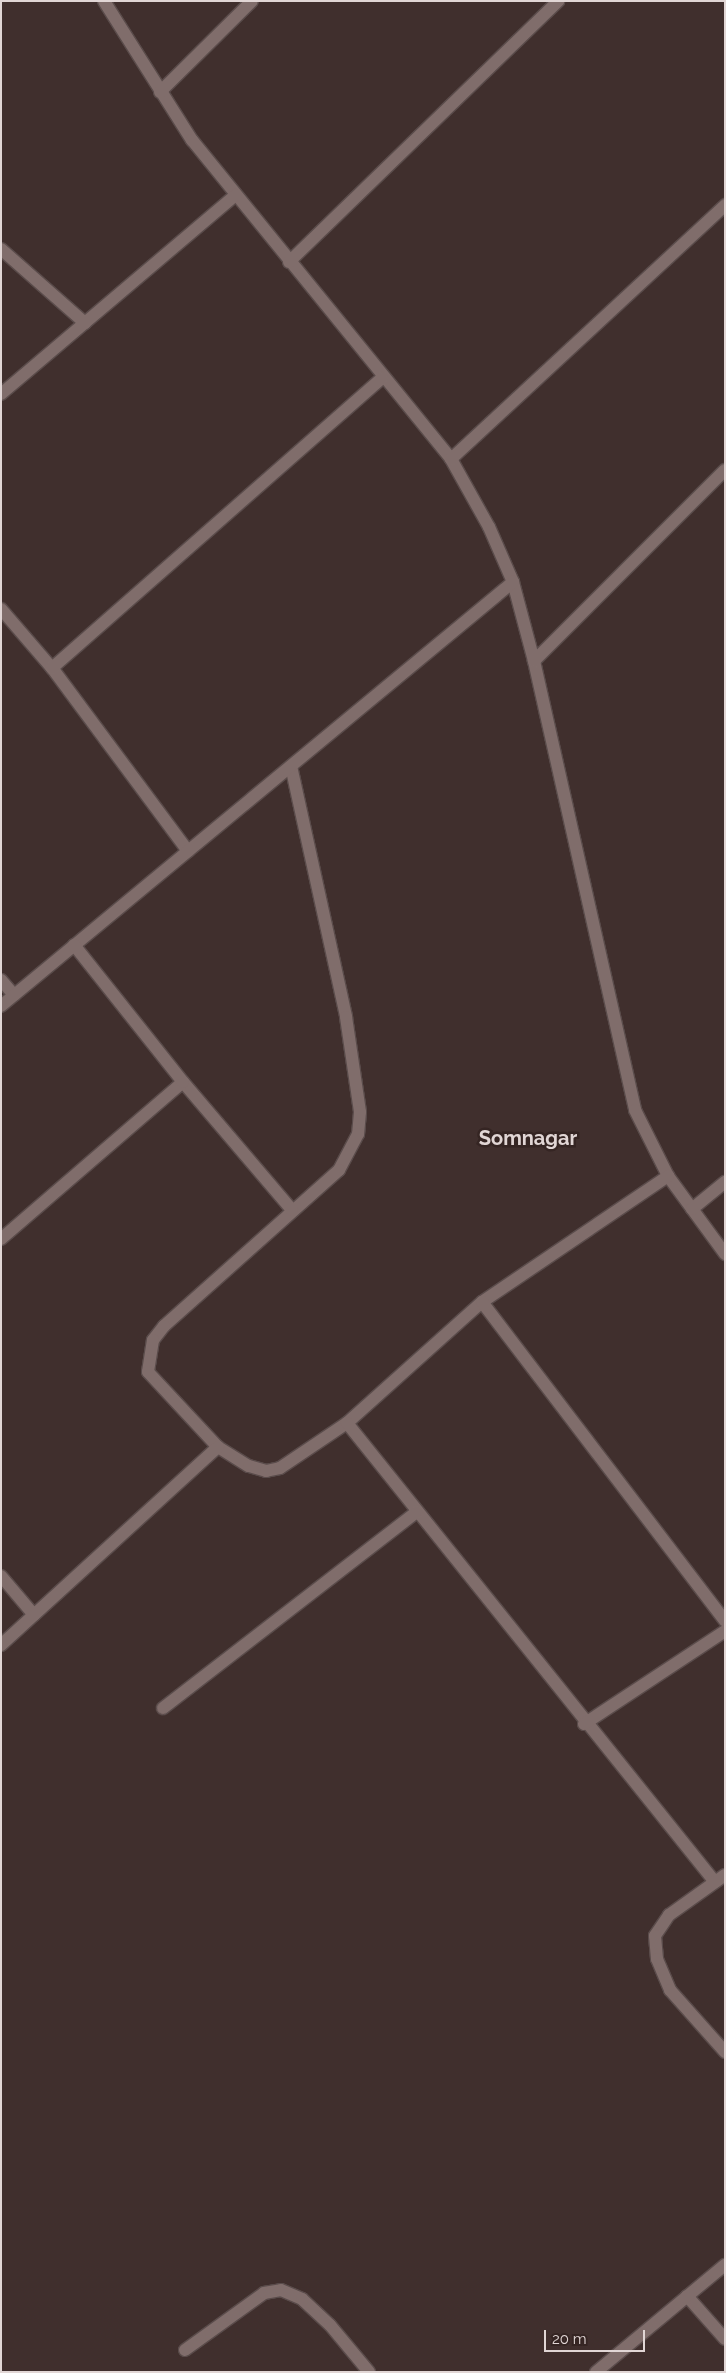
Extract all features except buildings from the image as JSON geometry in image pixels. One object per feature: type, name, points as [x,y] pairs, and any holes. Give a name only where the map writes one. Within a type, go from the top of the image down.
[{"type":"street","points":[[104,1],[160,92],[236,195],[382,378],[451,459],[513,582],[534,661],[635,1110],[668,1176],[725,1254]]},
{"type":"street","points":[[160,92],[252,1]]},
{"type":"street","points":[[289,262],[558,1]]},
{"type":"street","points":[[1,394],[236,195]]},
{"type":"street","points":[[451,459],[725,205]]},
{"type":"street","points":[[1,249],[85,323]]},
{"type":"street","points":[[52,668],[382,378]]},
{"type":"street","points":[[534,661],[725,470]]},
{"type":"street","points":[[1,1006],[513,582]]},
{"type":"street","points":[[1,609],[52,668],[188,851]]},
{"type":"street","points":[[291,766],[346,1017],[360,1112],[358,1134],[339,1170],[292,1210],[152,1340],[148,1372],[218,1447],[266,1471],[296,1461],[347,1423],[482,1302],[668,1176]]},
{"type":"street","points":[[74,945],[183,1082],[292,1210]]},
{"type":"street","points":[[1,980],[14,995]]},
{"type":"street","points":[[1,1239],[183,1082]]},
{"type":"street","points":[[692,1210],[725,1182]]},
{"type":"street","points":[[482,1302],[725,1621]]},
{"type":"street","points":[[347,1423],[584,1724],[720,1879],[669,1915],[655,1936],[656,1951],[670,1990],[725,2052]]},
{"type":"street","points":[[1,1645],[218,1447]]},
{"type":"street","points":[[163,1708],[417,1512]]},
{"type":"street","points":[[1,1576],[34,1615]]},
{"type":"street","points":[[584,1724],[725,1631]]},
{"type":"street","points":[[596,2372],[725,2265]]},
{"type":"street","points":[[185,2350],[264,2293],[280,2290],[302,2299],[330,2325],[368,2372]]},
{"type":"street","points":[[687,2296],[725,2339]]},
{"type":"district","name":"Somnagar","points":[[528,1138]]}]
